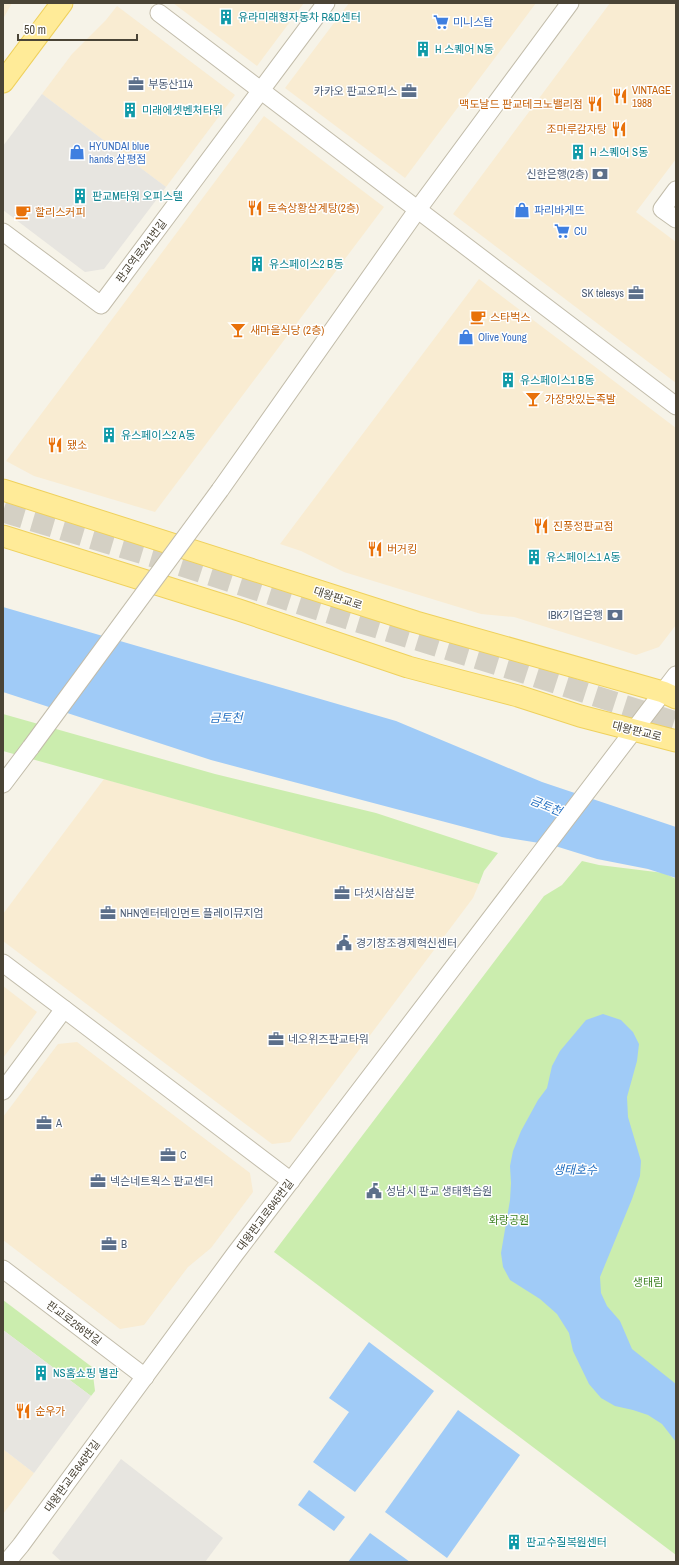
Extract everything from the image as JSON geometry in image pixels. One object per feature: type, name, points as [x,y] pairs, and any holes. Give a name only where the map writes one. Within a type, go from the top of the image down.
[{"type":"main road","points":[[3,82],[62,3]]},
{"type":"main road","name":"대왕판교로","points":[[3,490],[409,620],[669,695]]},
{"type":"main road","name":"대왕판교로","points":[[3,536],[239,610],[408,667],[634,730],[676,740]]},
{"type":"street","name":"판교역로241번길","points":[[3,232],[101,305],[326,3]]},
{"type":"street","points":[[3,784],[220,490],[418,209],[570,3]]},
{"type":"street","points":[[159,14],[676,406]]},
{"type":"street","points":[[676,190],[662,209],[676,219]]},
{"type":"street","name":"대왕판교로645번길","points":[[7,1562],[235,1254],[634,730],[669,695],[676,675]]},
{"type":"street","points":[[3,963],[291,1181]]},
{"type":"street","points":[[3,1090],[64,1009]]},
{"type":"street","name":"판교로256번길","points":[[3,1270],[145,1377]]},
{"type":"shaded area","points":[[3,3],[12,3],[3,19]]},
{"type":"shaded area","points":[[173,3],[304,3],[257,66]]},
{"type":"shaded area","points":[[349,3],[536,3],[405,178],[285,88]]},
{"type":"shaded area","points":[[610,3],[676,3],[676,159],[636,212],[676,242],[676,383],[453,214]]},
{"type":"shaded area","points":[[117,6],[235,95],[166,187],[42,94],[72,54],[106,20]]},
{"type":"shaded area","name":"판교M타워 오피스텔","points":[[42,94],[166,187],[104,269],[85,272],[3,210],[3,146]]},
{"type":"shaded area","points":[[264,116],[384,207],[155,512],[34,476],[6,461]]},
{"type":"shaded area","points":[[479,279],[676,428],[676,625],[659,647],[636,655],[514,617],[481,614],[344,572],[301,551],[280,544]]},
{"type":"shaded area","points":[[104,779],[479,884],[473,898],[290,1142],[272,1144],[3,941],[3,914]]},
{"type":"shaded area","points":[[3,986],[37,1012],[3,1058]]},
{"type":"shaded area","points":[[77,1042],[250,1173],[253,1192],[211,1248],[188,1267],[144,1325],[120,1329],[3,1240],[3,1117],[58,1044]]},
{"type":"shaded area","points":[[3,1330],[91,1396],[34,1473],[3,1449]]},
{"type":"shaded area","points":[[3,1449],[34,1473],[3,1514]]},
{"type":"shaded area","points":[[121,1459],[223,1538],[205,1562],[62,1562],[52,1553]]},
{"type":"green space","points":[[3,714],[215,774],[376,813],[498,853],[484,871],[479,884],[3,751]]},
{"type":"green space","name":"화랑공원","points":[[582,861],[599,865],[664,873],[676,879],[676,1555],[274,1252],[544,896],[562,885]]},
{"type":"green space","points":[[3,1300],[92,1367],[95,1391],[91,1396],[3,1330]]},
{"type":"water","name":"금토천","points":[[3,607],[396,721],[542,782],[676,827],[676,878],[648,869],[597,859],[552,845],[502,837],[211,760],[3,692]]},
{"type":"water","name":"생태호수","points":[[603,1014],[621,1020],[633,1032],[639,1044],[637,1061],[627,1097],[628,1117],[641,1161],[640,1176],[632,1199],[600,1277],[601,1293],[607,1306],[620,1321],[632,1349],[676,1384],[676,1442],[662,1424],[648,1415],[615,1406],[601,1398],[589,1384],[573,1351],[569,1333],[557,1314],[540,1299],[510,1280],[503,1267],[501,1253],[510,1200],[510,1166],[513,1151],[521,1131],[538,1100],[547,1088],[552,1066],[560,1051],[586,1020]]},
{"type":"water","points":[[369,1342],[434,1391],[355,1492],[313,1462],[349,1412],[329,1398]]},
{"type":"water","points":[[458,1410],[520,1455],[447,1558],[385,1512]]},
{"type":"water","points":[[309,1490],[345,1517],[334,1531],[298,1505]]},
{"type":"water","points":[[370,1533],[410,1562],[348,1562]]},
{"type":"tunnel","points":[[3,512],[157,558],[676,722]]},
{"type":"place","name":"유라미래형자동차 R&D센터","points":[[226,17]]},
{"type":"place","name":"미니스탑","points":[[441,22]]},
{"type":"place","name":"H 스퀘어 N동","points":[[423,49]]},
{"type":"place","name":"부동산114","points":[[136,84]]},
{"type":"place","name":"카카오 판교오피스","points":[[409,91]]},
{"type":"place","name":"VINTAGE 1988","points":[[620,96]]},
{"type":"place","name":"맥도날드 판교테크노밸리점","points":[[595,104]]},
{"type":"place","name":"미래에셋벤처타워","points":[[130,110]]},
{"type":"place","name":"조마루감자탕","points":[[619,129]]},
{"type":"place","name":"HYUNDAI blue hands 삼평점","points":[[77,152]]},
{"type":"place","name":"H 스퀘어 S동","points":[[578,152]]},
{"type":"place","name":"신한은행(2층)","points":[[600,174]]},
{"type":"place","name":"판교M타워 오피스텔","points":[[80,196]]},
{"type":"place","name":"토속상황삼계탕(2층)","points":[[255,208]]},
{"type":"place","name":"파리바게뜨","points":[[522,210]]},
{"type":"place","name":"할리스커피","points":[[23,212]]},
{"type":"place","name":"CU","points":[[562,231]]},
{"type":"place","name":"유스페이스2 B동","points":[[257,264]]},
{"type":"place","name":"SK telesys","points":[[636,293]]},
{"type":"place","name":"스타벅스","points":[[478,317]]},
{"type":"place","name":"새마을식당 (2층)","points":[[238,330]]},
{"type":"place","name":"Olive Young","points":[[466,337]]},
{"type":"place","name":"유스페이스1 B동","points":[[508,380]]},
{"type":"place","name":"가장맛있는족발","points":[[533,399]]},
{"type":"place","name":"유스페이스2 A동","points":[[109,435]]},
{"type":"place","name":"됐소","points":[[55,445]]},
{"type":"place","name":"진풍정판교점","points":[[541,526]]},
{"type":"place","name":"버거킹","points":[[375,549]]},
{"type":"place","name":"유스페이스1 A동","points":[[534,557]]},
{"type":"place","name":"IBK기업은행","points":[[615,615]]},
{"type":"place","name":"다섯시삼십분","points":[[342,893]]},
{"type":"place","name":"NHN엔터테인먼트 플레이뮤지엄","points":[[108,913]]},
{"type":"place","name":"경기창조경제혁신센터","points":[[344,943]]},
{"type":"place","name":"네오위즈판교타워","points":[[276,1039]]},
{"type":"place","name":"A","points":[[44,1123]]},
{"type":"place","name":"C","points":[[168,1155]]},
{"type":"place","name":"넥슨네트웍스 판교센터","points":[[98,1181]]},
{"type":"place","name":"성남시 판교 생태학습원","points":[[374,1191]]},
{"type":"place","name":"B","points":[[109,1244]]},
{"type":"place","name":"NS홈쇼핑 별관","points":[[41,1373]]},
{"type":"place","name":"순우가","points":[[23,1411]]},
{"type":"place","name":"판교수질복원센터","points":[[514,1542]]},
{"type":"park label","name":"생태림","points":[[648,1282]]}]
